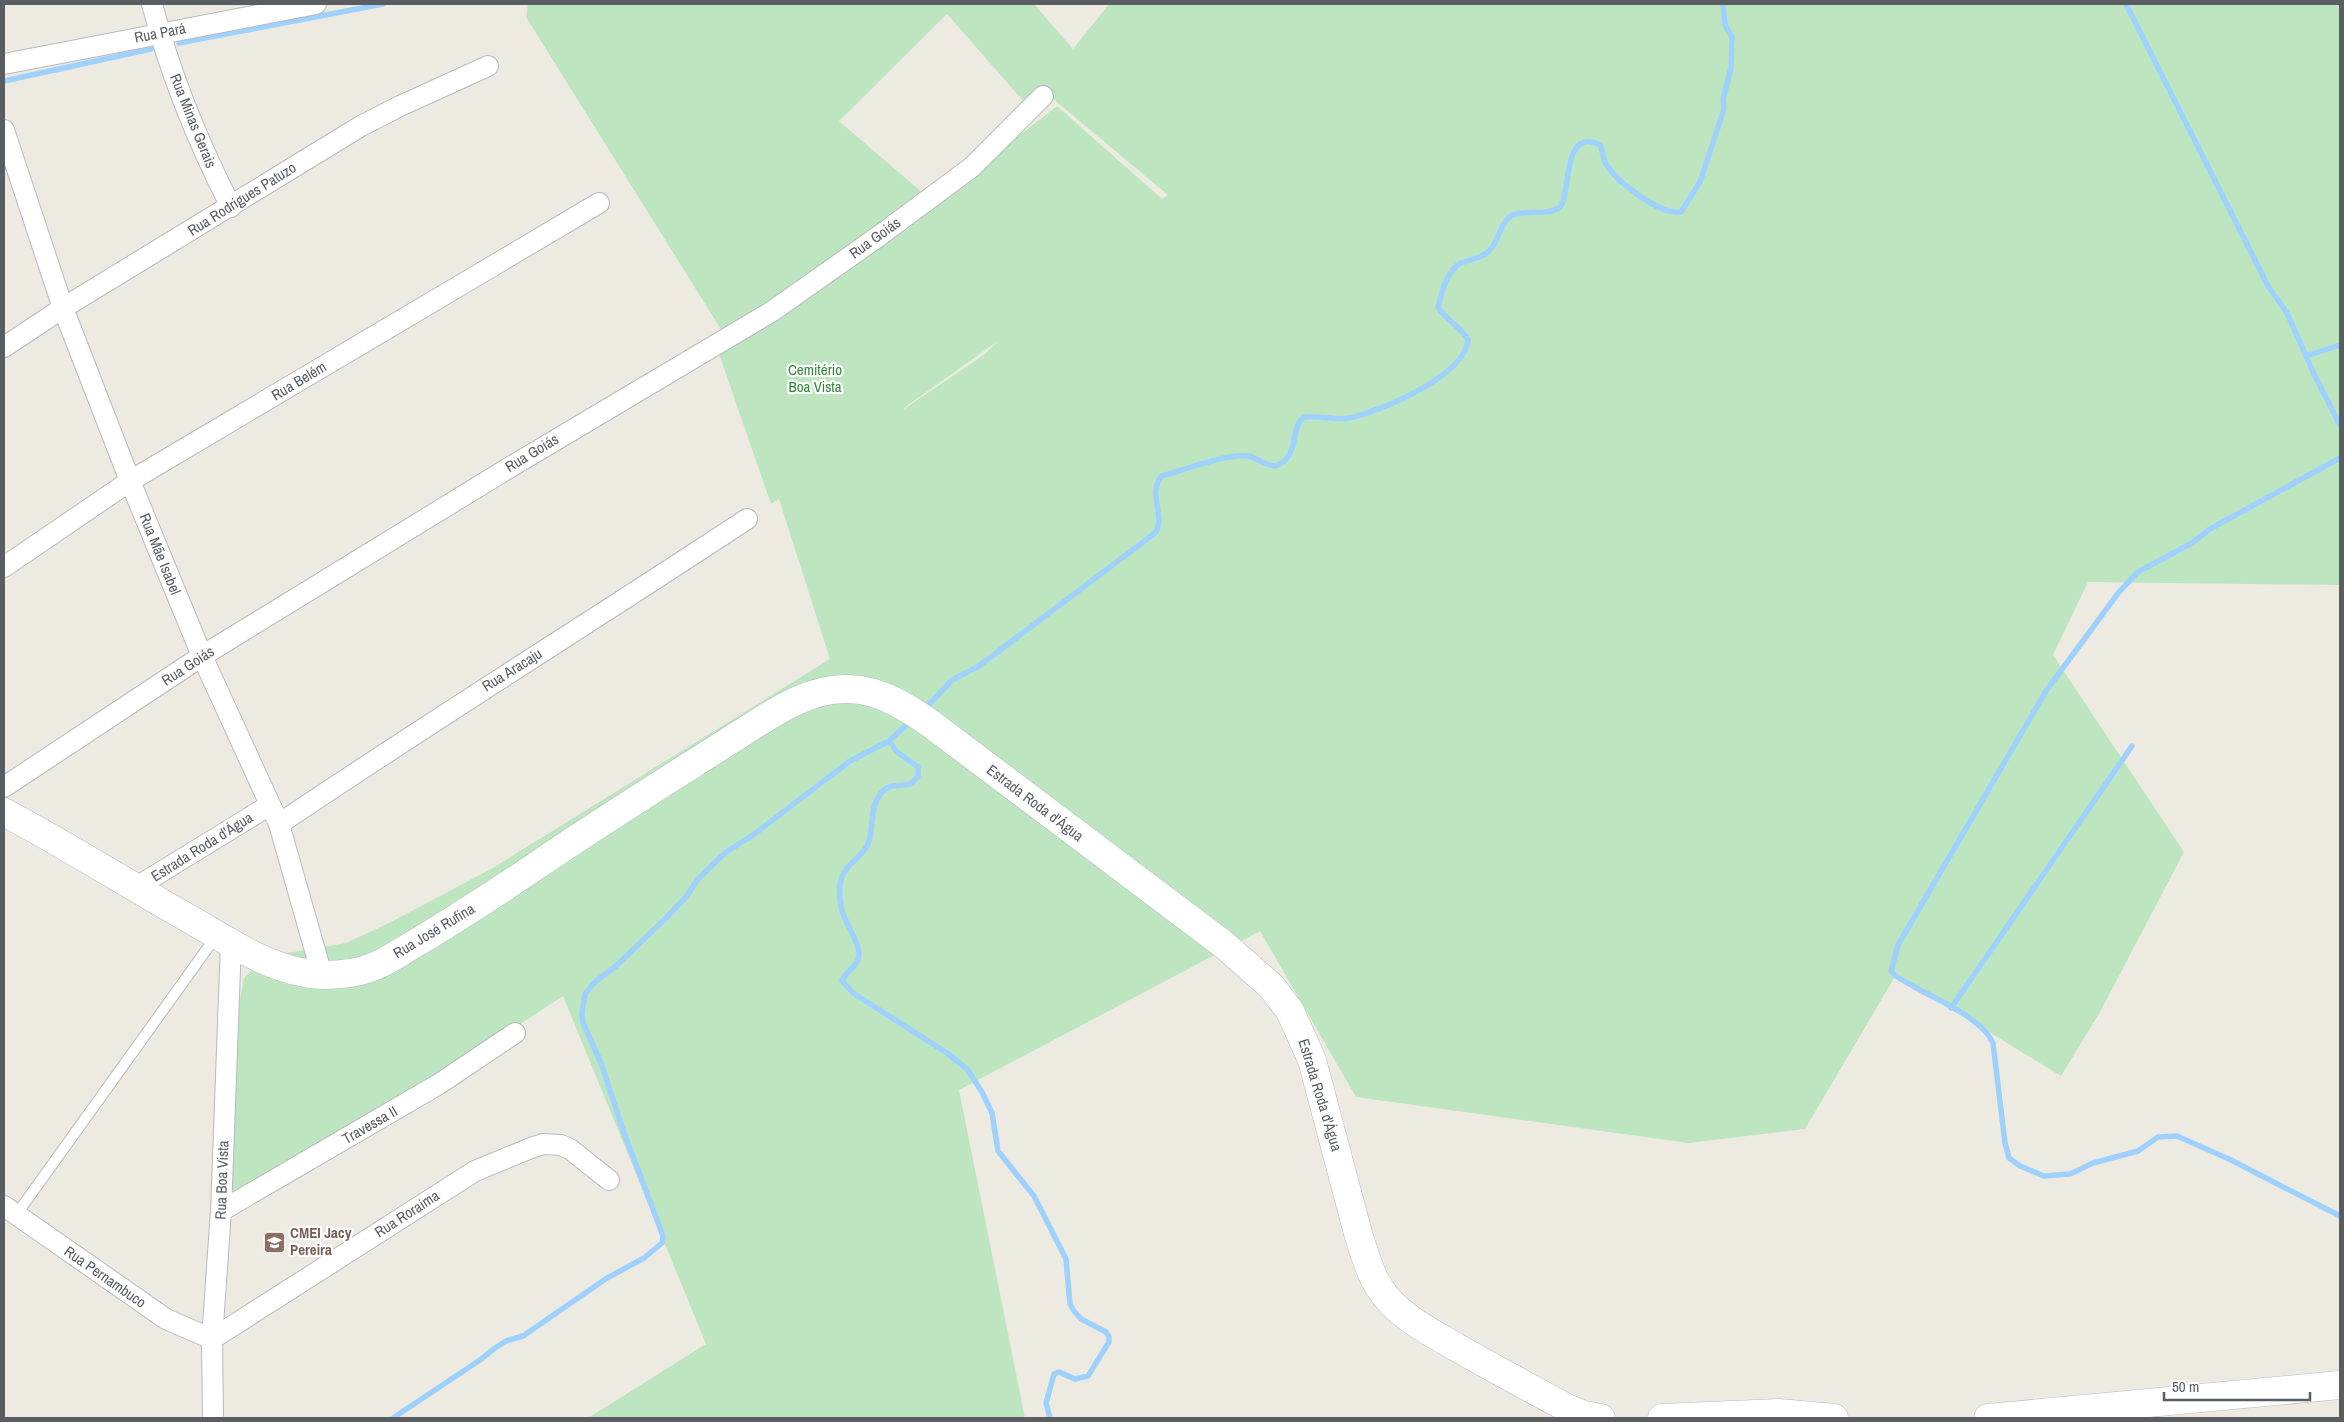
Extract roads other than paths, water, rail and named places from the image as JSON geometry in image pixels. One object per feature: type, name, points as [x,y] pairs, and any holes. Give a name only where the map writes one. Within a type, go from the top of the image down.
[{"type":"street","name":"Rua Minas Gerais","points":[[152,4],[159,33],[196,134],[231,207]]},
{"type":"street","name":"Rua Pará","points":[[4,64],[316,4]]},
{"type":"street","name":"Rua Rodrigues Patuzo","points":[[4,347],[63,308],[361,126],[488,66]]},
{"type":"street","name":"Rua Goiás","points":[[4,787],[202,656],[506,469],[771,312],[879,236],[972,167],[1043,96]]},
{"type":"street","name":"Rua Mãe Isabel","points":[[4,130],[63,308],[130,481],[202,656],[279,824],[322,975]]},
{"type":"street","name":"Rua Belém","points":[[4,567],[130,481],[599,203]]},
{"type":"street","name":"Rua Aracaju","points":[[279,824],[413,734],[617,605],[747,519]]},
{"type":"street","name":"Estrada Roda d'Água","points":[[848,688],[886,697],[921,717],[1223,944],[1271,986],[1290,1011],[1312,1060],[1368,1266],[1379,1288],[1395,1306],[1412,1320],[1508,1377],[1584,1416],[1601,1418]]},
{"type":"street","name":"Rua José Rufina","points":[[4,812],[57,840],[135,888],[224,939],[272,964],[297,972],[322,975],[361,971],[379,965],[470,910],[660,785],[776,712],[808,696],[829,690],[848,688]]},
{"type":"street","name":"Estrada Roda d'Água","points":[[135,888],[270,805]]},
{"type":"street","name":"Rua Boa Vista","points":[[213,1418],[212,1339],[221,1211],[224,939]]},
{"type":"street","name":"Travessa II","points":[[221,1211],[440,1084],[515,1033]]},
{"type":"street","name":"Rua Roraima","points":[[212,1339],[475,1171],[531,1148],[543,1144],[561,1145],[609,1180]]},
{"type":"street","name":"Rua Pernambuco","points":[[10,1211],[166,1319],[212,1339]]},
{"type":"street","points":[[1988,1418],[2340,1386]]},
{"type":"street","points":[[1662,1418],[1779,1412],[1834,1418]]},
{"type":"lane","points":[[10,1211],[224,939]]},
{"type":"waterway","points":[[179,43],[383,4]]},
{"type":"waterway","points":[[923,711],[952,680],[979,666],[1155,533],[1159,520],[1156,490],[1162,476],[1208,462],[1243,456],[1252,457],[1276,466],[1288,456],[1297,426],[1304,417],[1350,418],[1400,400],[1438,379],[1453,366],[1463,353],[1468,340],[1438,307],[1448,277],[1461,263],[1486,254],[1495,243],[1507,219],[1511,216],[1523,213],[1549,212],[1560,207],[1563,201],[1573,153],[1579,145],[1588,142],[1600,145],[1606,164],[1619,180],[1651,203],[1672,212],[1681,212],[1700,182],[1724,109],[1723,99],[1731,68],[1732,37],[1725,25],[1723,4]]},
{"type":"waterway","points":[[2126,4],[2268,286],[2287,313],[2314,374],[2340,425]]},
{"type":"waterway","points":[[4,81],[151,49]]},
{"type":"waterway","points":[[2306,356],[2340,345]]},
{"type":"waterway","points":[[2340,458],[2210,529],[2192,543],[2138,572],[2119,592],[2046,691],[1898,945],[1891,971],[1901,980],[1958,1010],[1979,1026],[1993,1043],[2005,1143],[2009,1158],[2020,1166],[2044,1176],[2070,1174],[2093,1163],[2138,1151],[2158,1137],[2177,1136],[2231,1160],[2340,1216]]},
{"type":"waterway","points":[[393,1418],[495,1348],[506,1341],[523,1336],[607,1278],[644,1258],[662,1243],[663,1236],[623,1130],[601,1063],[583,1023],[582,1013],[585,994],[595,982],[616,966],[666,918],[686,897],[698,879],[725,853],[753,835],[850,761],[889,741],[912,720]]},
{"type":"waterway","points":[[889,741],[897,752],[918,767],[918,776],[912,783],[891,786],[881,793],[874,806],[868,844],[843,874],[840,883],[841,907],[856,942],[859,957],[842,981],[853,993],[947,1053],[967,1069],[982,1092],[992,1113],[998,1151],[1034,1196],[1066,1259],[1070,1304],[1081,1319],[1106,1332],[1109,1337],[1109,1342],[1088,1376],[1075,1379],[1059,1372],[1054,1374],[1046,1403],[1050,1418]]},
{"type":"waterway","points":[[1951,1008],[2132,746]]},
{"type":"place","name":"CMEI Jacy Pereira","points":[[274,1242]]},
{"type":"park label","name":"Cemitério Boa Vista","points":[[815,378]]}]
